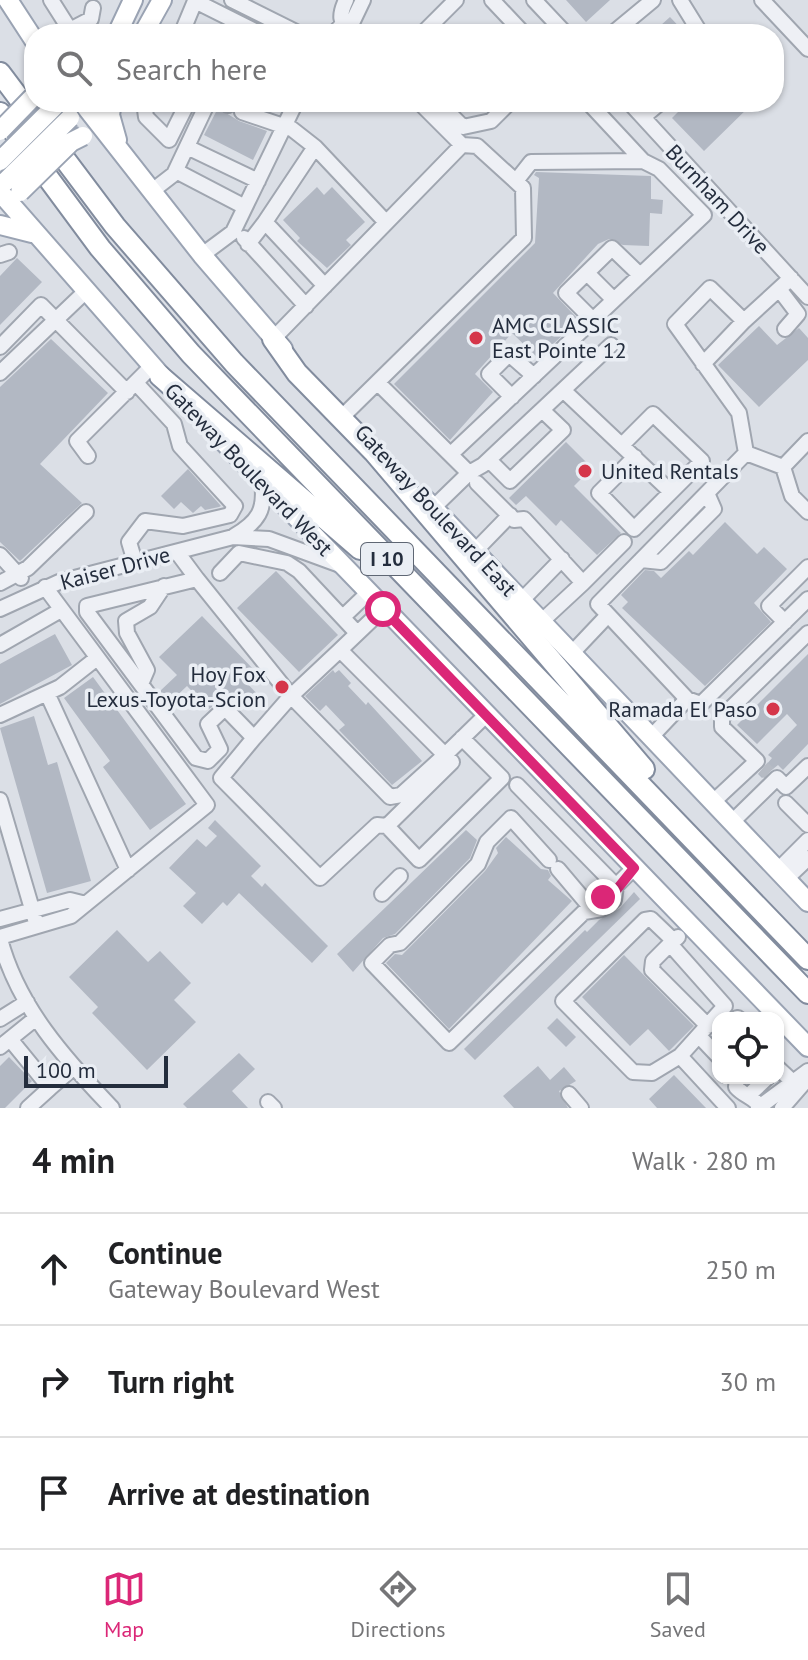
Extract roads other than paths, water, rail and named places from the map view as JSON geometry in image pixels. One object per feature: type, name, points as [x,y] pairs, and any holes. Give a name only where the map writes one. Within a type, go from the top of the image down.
[{"type":"highway","name":"I 10","points":[[0,73],[24,105]]},
{"type":"highway","name":"I 10","points":[[29,112],[115,226],[234,363],[808,959]]},
{"type":"highway","name":"I 10","points":[[0,113],[100,248],[191,354],[804,988]]},
{"type":"highway","points":[[273,339],[297,373],[374,452],[666,795],[723,870]]},
{"type":"highway","points":[[156,372],[312,506],[404,591],[500,689],[540,718]]},
{"type":"main road","points":[[8,0],[24,25]]},
{"type":"main road","points":[[122,24],[133,0]]},
{"type":"main road","points":[[151,24],[162,0]]},
{"type":"main road","points":[[0,131],[24,106]]},
{"type":"main road","points":[[0,161],[49,112]]},
{"type":"main road","points":[[6,188],[76,112]]},
{"type":"main road","name":"Gateway Boulevard East","points":[[86,112],[273,339],[808,902]]},
{"type":"main road","points":[[110,112],[120,150]]},
{"type":"main road","points":[[6,188],[83,136],[120,150]]},
{"type":"main road","name":"Gateway Boulevard West","points":[[6,188],[17,202],[21,217],[156,372],[691,926],[769,1012]]},
{"type":"main road","points":[[0,225],[35,234]]},
{"type":"main road","points":[[784,1029],[808,1030]]},
{"type":"main road","name":"Gateway Boulevard West","points":[[784,1029],[808,1047]]},
{"type":"street","points":[[51,0],[69,24]]},
{"type":"street","points":[[232,0],[280,24]]},
{"type":"street","points":[[341,24],[339,13],[346,0]]},
{"type":"street","points":[[351,24],[363,0]]},
{"type":"street","points":[[432,24],[456,0]]},
{"type":"street","points":[[492,0],[515,24]]},
{"type":"street","points":[[534,0],[557,24]]},
{"type":"street","points":[[624,24],[653,0]]},
{"type":"street","points":[[680,0],[695,24]]},
{"type":"street","points":[[762,0],[808,49]]},
{"type":"street","points":[[185,24],[195,1],[241,24]]},
{"type":"street","points":[[83,24],[91,19],[92,3]]},
{"type":"street","points":[[145,112],[146,117],[169,140],[183,112]]},
{"type":"street","points":[[152,191],[176,171],[203,112]]},
{"type":"street","points":[[255,112],[315,147],[381,217]]},
{"type":"street","points":[[202,255],[233,232],[290,112]]},
{"type":"street","points":[[345,414],[379,384],[524,238],[523,188],[477,146],[462,145],[429,112]]},
{"type":"street","points":[[448,112],[463,127],[491,121],[500,112]]},
{"type":"street","points":[[451,454],[704,215],[659,169],[643,161],[597,112]]},
{"type":"street","name":"Burnham Drive","points":[[638,112],[808,297]]},
{"type":"street","points":[[643,117],[649,112]]},
{"type":"street","points":[[273,339],[462,145]]},
{"type":"street","points":[[187,147],[258,181]]},
{"type":"street","points":[[248,244],[315,147]]},
{"type":"street","points":[[516,181],[531,162],[643,161]]},
{"type":"street","points":[[176,171],[245,207]]},
{"type":"street","points":[[265,222],[325,286]]},
{"type":"street","points":[[233,232],[306,306]]},
{"type":"street","points":[[593,320],[566,293],[612,248],[640,275]]},
{"type":"street","points":[[587,273],[614,300]]},
{"type":"street","points":[[703,364],[791,278]]},
{"type":"street","points":[[744,321],[710,288],[675,324],[739,413],[746,453]]},
{"type":"street","points":[[779,289],[798,314],[785,329]]},
{"type":"street","points":[[2,369],[85,292]]},
{"type":"street","points":[[0,347],[41,305],[174,424],[180,446],[235,506],[230,515],[183,526],[145,521],[129,542],[135,562]]},
{"type":"street","points":[[434,507],[473,478],[611,345]]},
{"type":"street","points":[[512,397],[489,374],[509,354],[534,376]]},
{"type":"street","points":[[88,456],[77,441],[132,388],[156,372]]},
{"type":"street","points":[[379,384],[514,520],[524,519],[583,583]]},
{"type":"street","points":[[563,390],[671,492]]},
{"type":"street","points":[[489,460],[510,481],[563,430],[542,410]]},
{"type":"street","points":[[622,445],[653,414],[702,461],[634,529],[599,493],[635,457]]},
{"type":"street","points":[[783,467],[808,441]]},
{"type":"street","points":[[746,453],[783,467]]},
{"type":"street","points":[[746,453],[598,604],[687,699],[701,704],[808,599]]},
{"type":"street","points":[[783,467],[792,496],[808,512]]},
{"type":"street","name":"Kaiser Drive","points":[[232,537],[260,514],[265,498],[262,482]]},
{"type":"street","points":[[0,583],[19,573],[86,512]]},
{"type":"street","points":[[475,551],[510,515]]},
{"type":"street","points":[[232,537],[239,553]]},
{"type":"street","name":"Kaiser Drive","points":[[0,609],[45,587],[232,537],[269,539],[340,565]]},
{"type":"street","points":[[542,621],[624,542]]},
{"type":"street","points":[[177,552],[291,696],[390,797],[401,795],[486,715]]},
{"type":"street","points":[[220,573],[239,553]]},
{"type":"street","points":[[239,553],[287,563],[299,571],[357,633]]},
{"type":"street","points":[[0,555],[19,573],[30,594]]},
{"type":"street","points":[[522,600],[562,559]]},
{"type":"street","points":[[785,622],[769,606],[808,567]]},
{"type":"street","points":[[197,579],[87,606],[87,612],[201,762],[208,761],[220,749],[208,724],[225,708],[254,738]]},
{"type":"street","points":[[141,684],[147,670],[127,633],[126,621],[150,607],[164,586]]},
{"type":"street","points":[[45,587],[207,805],[71,916],[0,938],[9,975],[36,1018],[73,1068],[112,1108]]},
{"type":"street","points":[[343,617],[368,593]]},
{"type":"street","points":[[383,609],[291,696],[221,778],[320,878],[377,825],[387,826],[419,860],[502,778],[462,738]]},
{"type":"street","points":[[0,645],[61,610]]},
{"type":"street","points":[[572,653],[608,615]]},
{"type":"street","points":[[808,633],[722,717],[722,727],[786,787],[808,766]]},
{"type":"street","points":[[340,650],[452,762],[387,826]]},
{"type":"street","points":[[0,715],[47,693],[97,658]]},
{"type":"street","points":[[47,693],[128,870]]},
{"type":"street","points":[[651,737],[687,699]]},
{"type":"street","points":[[713,802],[767,770]]},
{"type":"street","points":[[732,822],[767,770]]},
{"type":"street","points":[[517,785],[615,890]]},
{"type":"street","points":[[0,800],[37,926]]},
{"type":"street","points":[[786,803],[808,825]]},
{"type":"street","points":[[549,860],[559,828],[577,809]]},
{"type":"street","points":[[593,908],[511,818],[487,842],[478,864],[450,895],[400,943],[390,945],[372,966],[449,1043],[593,908],[607,893],[615,890],[634,868]]},
{"type":"street","points":[[782,874],[808,840]]},
{"type":"street","points":[[782,874],[808,858]]},
{"type":"street","points":[[382,894],[400,876]]},
{"type":"street","points":[[0,919],[70,900],[86,904]]},
{"type":"street","points":[[651,919],[725,1006],[708,1034],[652,1073],[633,1072],[563,1001],[645,920],[651,919]]},
{"type":"street","points":[[691,926],[653,961],[652,970],[708,1034]]},
{"type":"street","points":[[0,987],[9,975]]},
{"type":"street","points":[[0,1019],[27,1002]]},
{"type":"street","points":[[36,1018],[5,1043],[50,1088]]},
{"type":"street","points":[[680,1056],[728,1108]]},
{"type":"street","points":[[28,1108],[73,1068]]},
{"type":"street","points":[[756,1103],[808,1071]]},
{"type":"street","points":[[784,1074],[793,1082]]},
{"type":"street","points":[[782,1108],[808,1077]]},
{"type":"street","points":[[735,1084],[740,1092],[756,1103]]},
{"type":"street","points":[[756,1103],[764,1084]]},
{"type":"street","points":[[569,1094],[581,1108]]},
{"type":"tunnel","points":[[763,768],[769,773]]},
{"type":"place","name":"AMC CLASSIC East Pointe 12","points":[[476,338]]},
{"type":"place","name":"United Rentals","points":[[585,471]]},
{"type":"place","name":"Hoy Fox Lexus-Toyota-Scion","points":[[282,687]]},
{"type":"place","name":"Ramada El Paso","points":[[773,709]]}]
